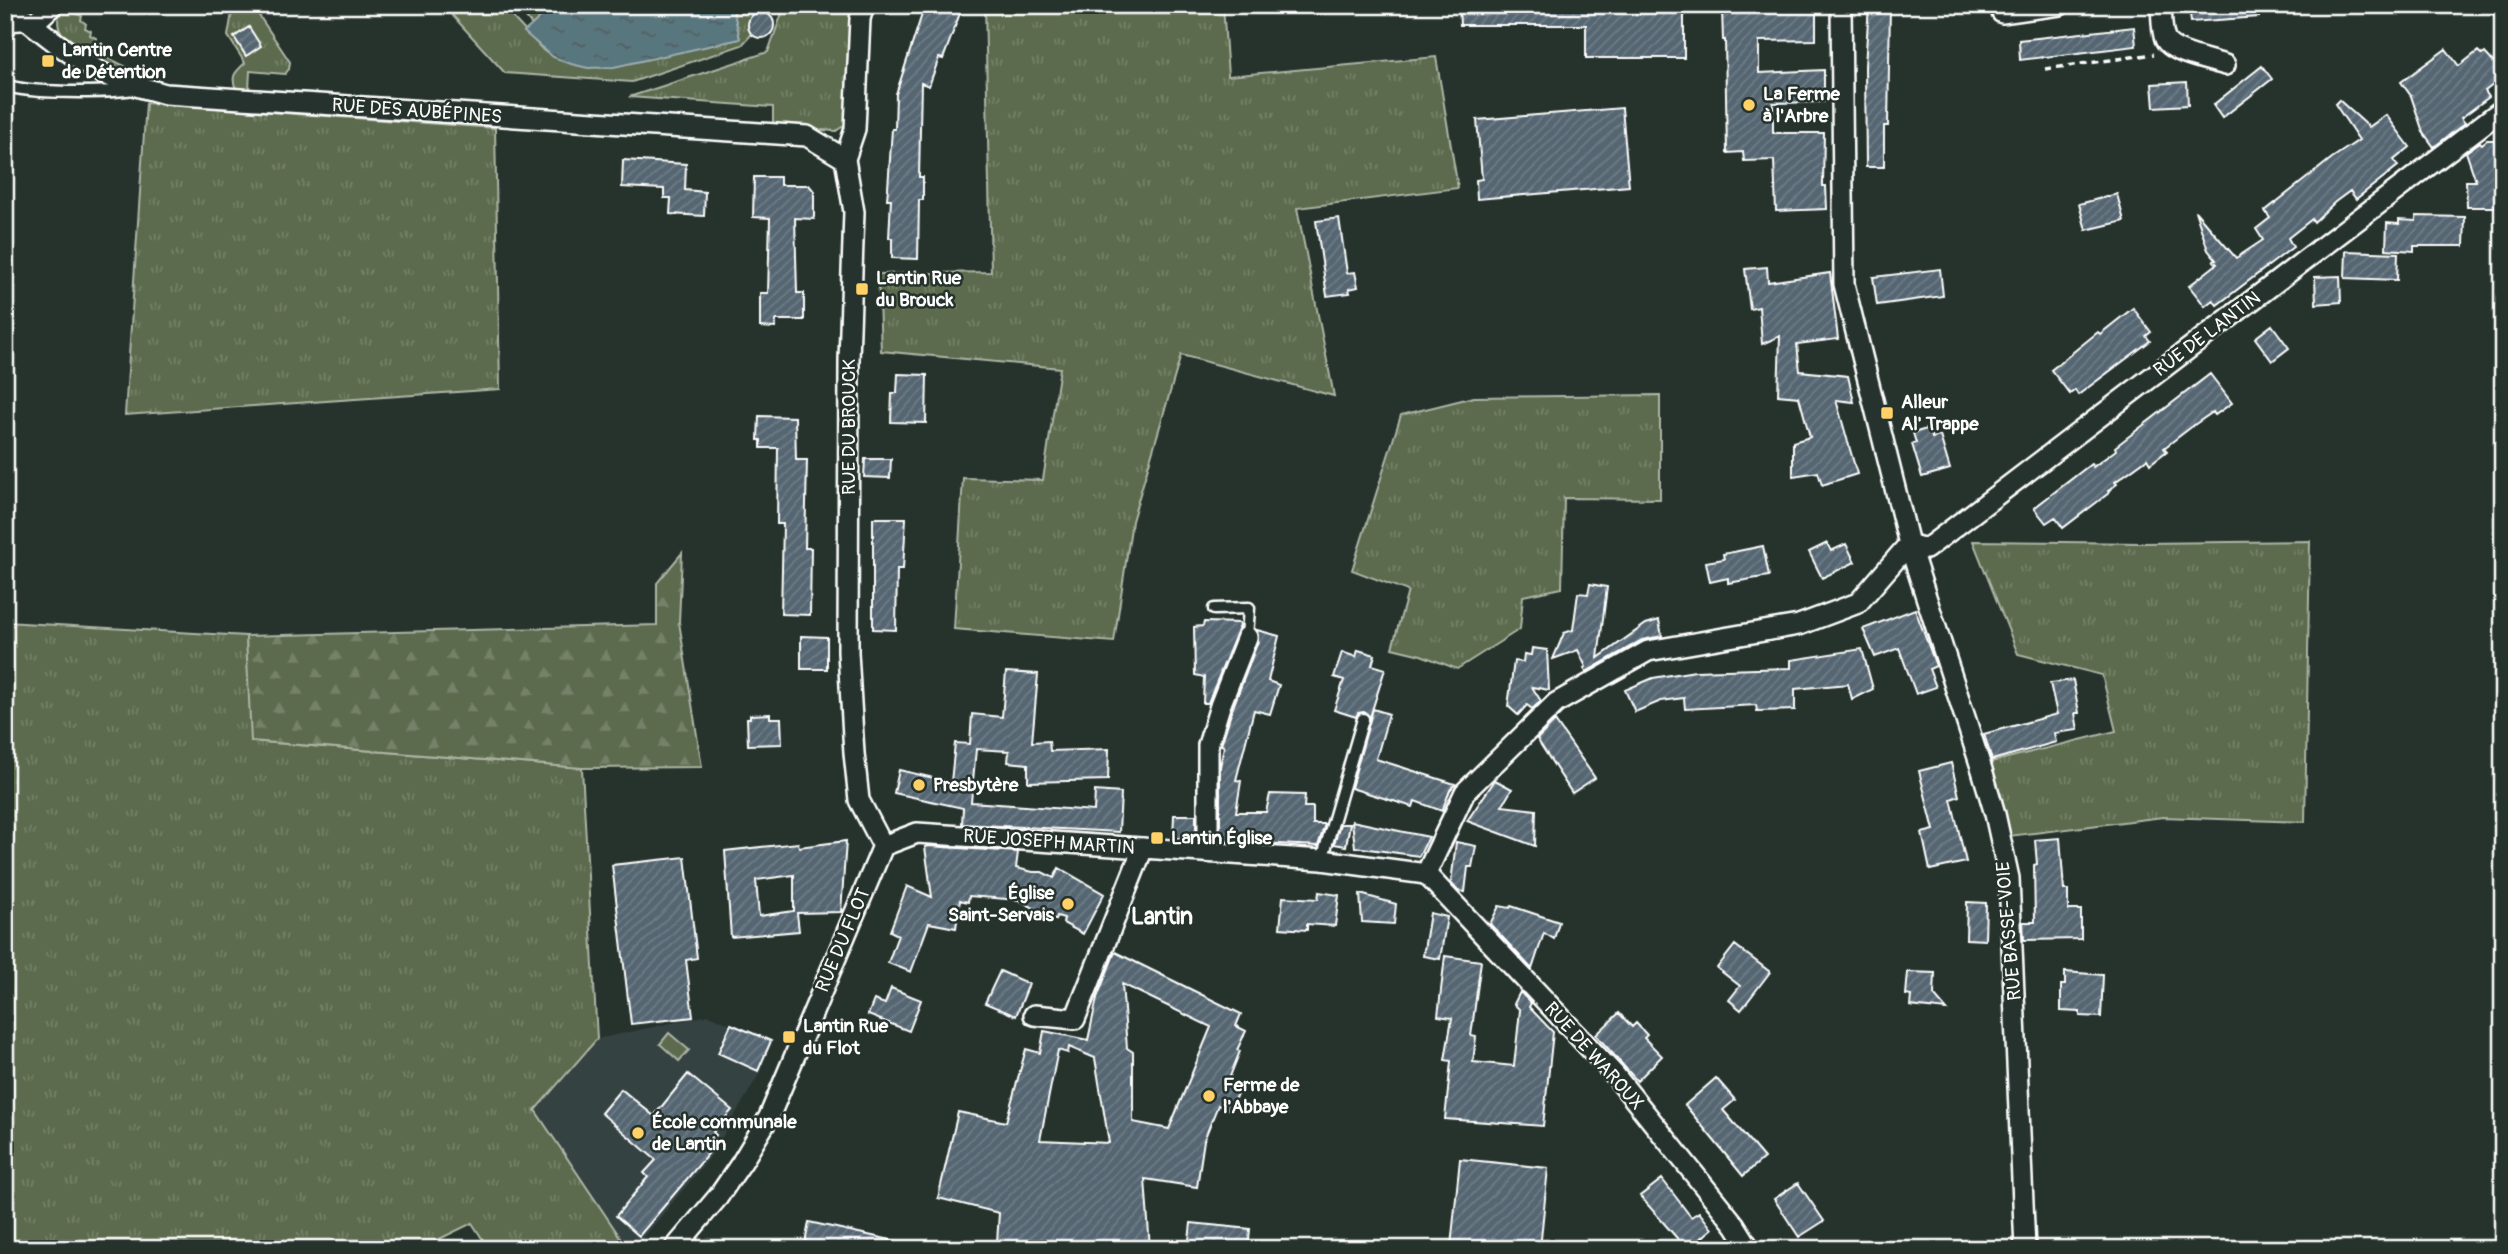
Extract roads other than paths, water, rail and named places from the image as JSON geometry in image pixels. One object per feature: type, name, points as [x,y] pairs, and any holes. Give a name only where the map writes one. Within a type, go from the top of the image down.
[{"type":"street","name":"RUE DES AUBÉPINES","points":[[8,5],[97,71],[140,88],[166,94],[807,136],[845,159]]},
{"type":"street","points":[[33,24],[53,5]]},
{"type":"street","name":"RUE DU BROUCK","points":[[864,5],[860,19],[855,129],[845,159],[855,212],[849,360],[848,652],[859,800],[883,846]]},
{"type":"street","name":"RUE BASSE-VOIE","points":[[1841,5],[1844,284],[1909,544],[1982,770],[2009,878],[2025,1249]]},
{"type":"street","points":[[2002,13],[2060,5]]},
{"type":"street","points":[[2161,5],[2164,37],[2168,44],[2176,50],[2225,65]]},
{"type":"street","name":"RUE DE LANTIN","points":[[1909,544],[1926,549],[2503,108]]},
{"type":"street","points":[[1426,874],[1465,792],[1556,703],[1648,651],[1799,625],[1857,603],[1909,544]]},
{"type":"street","points":[[1208,852],[1208,745],[1247,637]]},
{"type":"street","name":"RUE JOSEPH MARTIN","points":[[883,846],[917,833],[1322,860],[1426,874]]},
{"type":"street","name":"RUE DU FLOT","points":[[674,1249],[718,1197],[769,1117],[883,846]]},
{"type":"street","points":[[1034,1016],[1075,1019],[1143,848]]},
{"type":"street","name":"RUE DE WAROUX","points":[[1426,874],[1614,1074],[1735,1224],[1750,1249]]},
{"type":"lane","points":[[5,28],[33,24]]},
{"type":"lane","points":[[5,85],[114,92],[140,88]]},
{"type":"lane","points":[[1214,609],[1249,608],[1247,637]]},
{"type":"lane","points":[[1322,860],[1363,719]]},
{"type":"water","points":[[554,5],[732,5],[740,39],[614,67],[588,68],[553,57],[524,32]]},
{"type":"place","name":"Lantin Centre de Détention","points":[[48,61]]},
{"type":"place","name":"La Ferme à l'Arbre","points":[[1749,105]]},
{"type":"place","name":"Lantin Rue du Brouck","points":[[862,289]]},
{"type":"place","name":"Alleur Al' Trappe","points":[[1887,413]]},
{"type":"place","name":"Presbytère","points":[[919,785]]},
{"type":"place","name":"Lantin Église","points":[[1157,838]]},
{"type":"place","name":"Église Saint-Servais","points":[[1068,904]]},
{"type":"place","name":"Lantin Rue du Flot","points":[[789,1037]]},
{"type":"place","name":"Ferme de l'Abbaye","points":[[1209,1096]]},
{"type":"place","name":"École communale de Lantin","points":[[638,1133]]},
{"type":"district","name":"Lantin","points":[[1162,916]]}]
